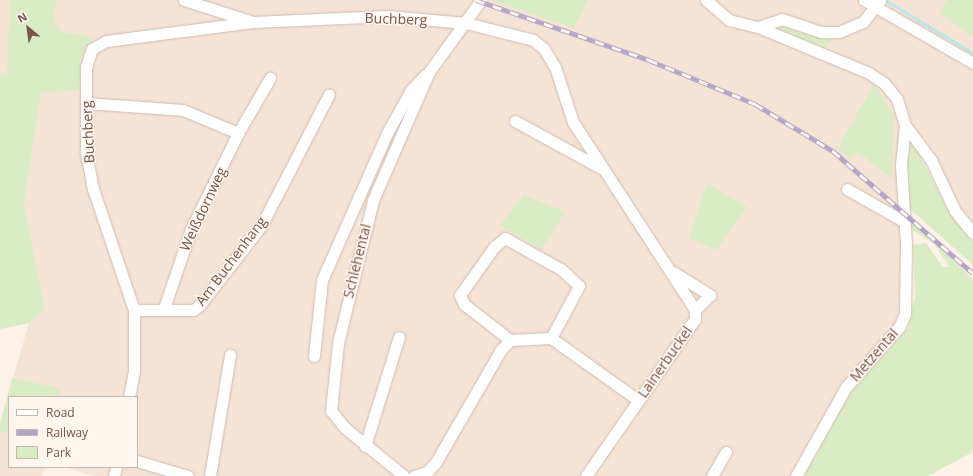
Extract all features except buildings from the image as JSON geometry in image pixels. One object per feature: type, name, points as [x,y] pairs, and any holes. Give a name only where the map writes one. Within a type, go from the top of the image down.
[{"type":"street","name":"Buchberg","points":[[184,0],[253,22]]},
{"type":"street","name":"Schlehental","points":[[314,356],[322,280],[387,133],[411,90],[429,72],[466,23],[481,0]]},
{"type":"street","points":[[706,0],[729,20],[758,27],[878,78],[897,99],[905,125],[921,143],[955,211],[973,233]]},
{"type":"street","points":[[864,0],[878,4],[973,63]]},
{"type":"street","points":[[758,27],[782,19],[821,32],[839,32],[859,25],[878,4]]},
{"type":"street","name":"Buchberg","points":[[129,396],[134,371],[134,310],[93,189],[86,152],[86,67],[98,44],[253,22],[387,16],[466,23]]},
{"type":"street","name":"Lainerbuckel","points":[[466,23],[533,40],[544,49],[555,67],[573,122],[600,167],[695,310],[695,319],[586,476]]},
{"type":"street","name":"Schlehental","points":[[404,476],[365,446],[331,412],[338,343],[373,200],[429,72]]},
{"type":"street","name":"Weißdornweg","points":[[164,308],[191,229],[238,133],[270,78]]},
{"type":"street","name":"Am Buchenhang","points":[[134,310],[164,308],[194,310],[199,306],[261,226],[329,94]]},
{"type":"street","points":[[86,103],[183,110],[238,133]]},
{"type":"street","name":"Lainerbuckel","points":[[515,121],[600,167]]},
{"type":"street","name":"Metzental","points":[[796,476],[846,387],[899,326],[905,314],[906,244],[903,221],[901,164],[905,125]]},
{"type":"street","points":[[847,189],[903,221]]},
{"type":"street","points":[[551,338],[579,286],[562,270],[505,238],[499,240],[460,295],[464,304],[510,340],[551,338],[638,400]]},
{"type":"street","points":[[670,271],[710,295],[695,310]]},
{"type":"street","points":[[365,446],[399,337]]},
{"type":"street","points":[[414,476],[426,472],[436,462],[500,351],[510,340]]},
{"type":"street","points":[[210,476],[230,355]]},
{"type":"street","points":[[712,476],[726,452]]},
{"type":"street","points":[[138,461],[188,476]]},
{"type":"shaded area","points":[[0,0],[973,0],[973,233],[905,125],[905,235],[896,341],[845,399],[805,476],[94,476],[67,468],[138,468],[138,396],[8,396],[8,468],[45,468],[42,476],[0,476],[0,423],[29,323],[45,310],[24,204],[41,93],[0,87]]},
{"type":"green space","points":[[10,0],[56,0],[54,19],[61,32],[94,37],[82,54],[79,90],[41,93],[24,204],[45,310],[29,323],[0,329],[0,75],[7,75]]},
{"type":"green space","points":[[490,0],[588,0],[574,28]]},
{"type":"green space","points":[[947,0],[973,0],[973,36],[939,13]]},
{"type":"green space","points":[[778,24],[819,37],[834,37],[825,48],[774,28]]},
{"type":"green space","points":[[874,84],[894,115],[892,179],[858,152],[851,159],[838,148]]},
{"type":"green space","points":[[911,138],[951,215],[973,242],[973,265],[909,208],[904,145]]},
{"type":"green space","points":[[707,183],[747,207],[716,250],[689,238]]},
{"type":"green space","points":[[524,195],[565,212],[541,250],[500,225]]},
{"type":"green space","points":[[910,218],[973,279],[973,452],[928,476],[805,476],[845,399],[908,328],[915,296],[913,245],[926,243],[943,267],[949,267],[935,245],[911,229]]},
{"type":"green space","points":[[12,378],[59,388],[58,396],[8,396],[8,433],[0,431],[0,425]]},
{"type":"waterway","points":[[885,0],[973,53]]},
{"type":"railway","points":[[476,0],[649,60],[755,104],[833,151],[973,273]]}]
